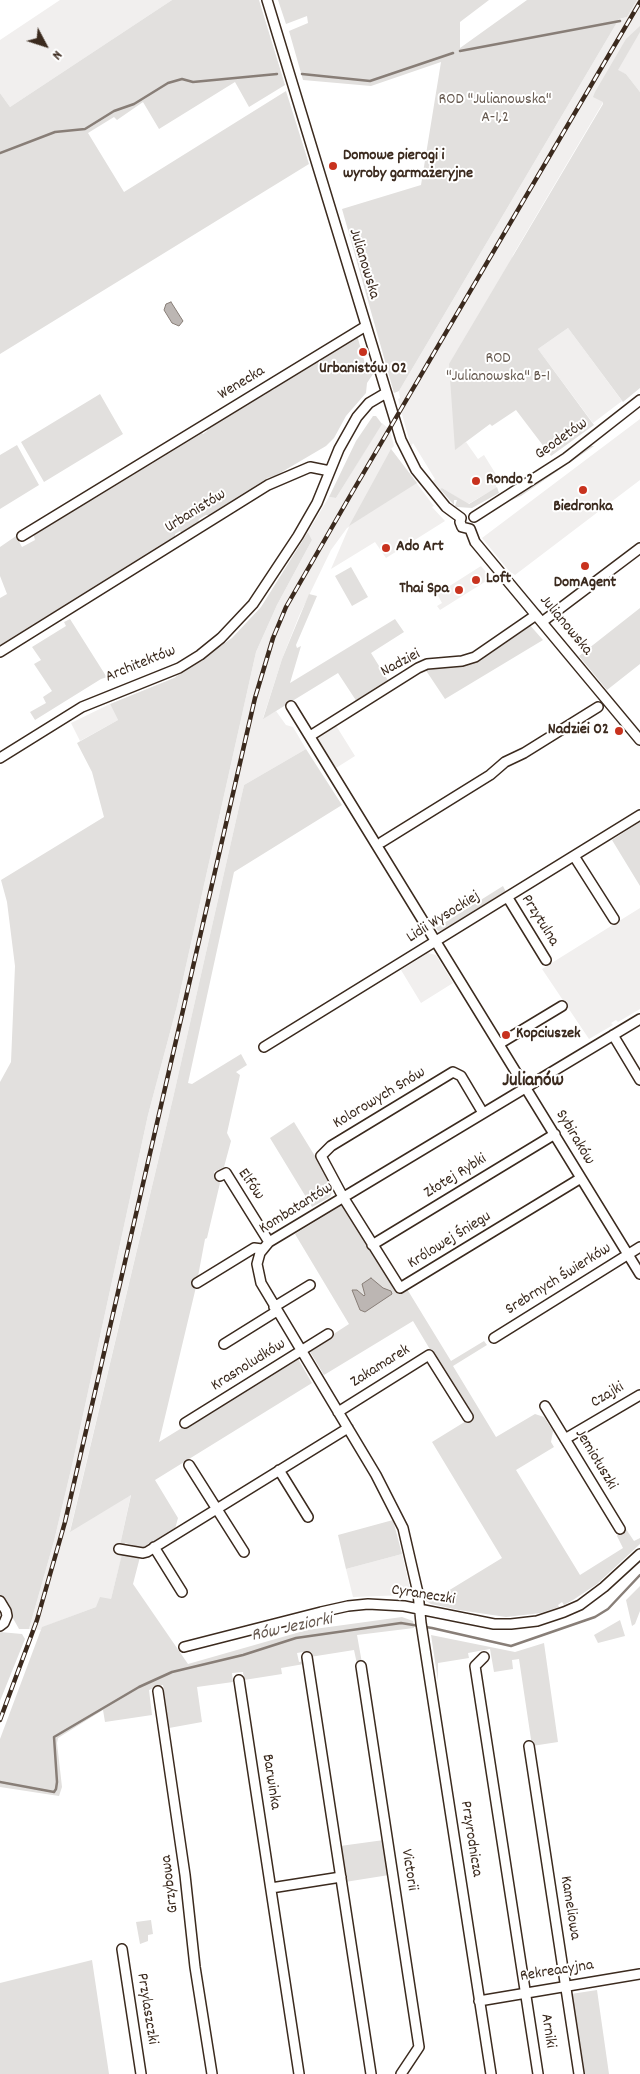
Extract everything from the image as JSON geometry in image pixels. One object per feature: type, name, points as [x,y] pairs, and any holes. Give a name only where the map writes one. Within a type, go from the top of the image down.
[{"type":"street","name":"Julianowska","points":[[267,0],[401,440],[411,462],[446,507],[461,518]]},
{"type":"street","name":"Wenecka","points":[[22,536],[366,326]]},
{"type":"street","points":[[330,471],[343,440],[357,417],[369,403],[386,393]]},
{"type":"street","name":"Geodetów","points":[[474,517],[566,458],[640,400]]},
{"type":"street","name":"Urbanistów","points":[[0,652],[268,485],[310,466],[330,471]]},
{"type":"street","name":"Architektów","points":[[0,758],[82,707],[179,668],[222,638],[246,614],[270,580],[317,503],[330,471]]},
{"type":"street","points":[[467,514],[474,517],[475,524],[470,529],[462,527],[461,518],[467,514]]},
{"type":"street","name":"Julianowska","points":[[470,529],[475,542],[639,737]]},
{"type":"street","points":[[542,622],[640,548]]},
{"type":"street","name":"Nadziei","points":[[310,736],[418,668],[427,664],[462,661],[475,657],[536,615]]},
{"type":"street","points":[[291,706],[435,941]]},
{"type":"street","points":[[382,842],[490,775],[505,762],[524,753],[598,707]]},
{"type":"street","name":"Lidii Wysockiej","points":[[264,1047],[508,898],[640,814]]},
{"type":"street","points":[[574,856],[614,919]]},
{"type":"street","name":"Przytulna","points":[[508,898],[546,960]]},
{"type":"street","name":"Sybiraków","points":[[435,941],[640,1274]]},
{"type":"street","points":[[499,1044],[562,1006]]},
{"type":"street","name":"Kombatantów","points":[[420,1608],[403,1528],[376,1475],[275,1309],[258,1278],[256,1264],[265,1245],[640,1019]]},
{"type":"street","points":[[612,1035],[640,1080]]},
{"type":"street","name":"Kolorowych Snów","points":[[343,1197],[320,1158],[322,1153],[448,1075],[453,1072],[460,1074],[483,1113]]},
{"type":"street","name":"Złotej Rybki","points":[[372,1245],[555,1134]]},
{"type":"street","name":"Elfów","points":[[220,1176],[226,1173],[265,1245]]},
{"type":"street","name":"Królowej Śniegu","points":[[343,1197],[398,1286],[402,1288],[581,1178]]},
{"type":"street","points":[[197,1283],[254,1248],[265,1245]]},
{"type":"street","name":"Srebrnych Świerków","points":[[494,1338],[640,1247]]},
{"type":"street","points":[[224,1344],[310,1285]]},
{"type":"street","name":"Krasnoludków","points":[[185,1423],[328,1334]]},
{"type":"street","name":"Zakamarek","points":[[338,1412],[429,1355],[468,1417]]},
{"type":"street","name":"Czajki","points":[[565,1439],[640,1395]]},
{"type":"street","name":"Jemiołuszki","points":[[545,1406],[620,1529]]},
{"type":"street","points":[[119,1549],[143,1553],[348,1428]]},
{"type":"street","points":[[189,1465],[244,1552]]},
{"type":"street","points":[[279,1470],[308,1517]]},
{"type":"street","points":[[154,1547],[182,1592]]},
{"type":"street","name":"Cyraneczki","points":[[184,1647],[348,1606],[386,1604],[420,1608],[494,1624],[511,1624],[544,1619],[564,1612],[592,1597],[640,1554]]},
{"type":"street","points":[[0,1600],[6,1611],[6,1620],[1,1626]]},
{"type":"street","name":"Przyrodnicza","points":[[420,1608],[420,1623],[491,2074]]},
{"type":"street","points":[[307,1657],[372,2074]]},
{"type":"street","name":"Arniki","points":[[484,1657],[475,1666],[538,2074]]},
{"type":"street","name":"Victorii","points":[[362,1666],[419,2047],[401,2074]]},
{"type":"street","name":"Barwinka","points":[[239,1680],[299,2074]]},
{"type":"street","name":"Grzybowa","points":[[158,1691],[186,1875],[195,1967],[212,2074]]},
{"type":"street","name":"Kameliowa","points":[[529,1746],[579,2074]]},
{"type":"street","points":[[271,1888],[341,1877]]},
{"type":"street","name":"Przylaszczki","points":[[122,1949],[141,2074]]},
{"type":"street","name":"Rekreacyjna","points":[[479,2001],[640,1974]]},
{"type":"shaded area","points":[[60,0],[172,0],[10,107],[0,93],[0,40]]},
{"type":"shaded area","points":[[637,0],[640,0],[640,92],[626,74],[621,72],[513,255],[455,449],[466,442],[478,459],[484,455],[497,476],[496,488],[468,504],[442,488],[440,489],[433,481],[435,479],[413,443],[411,447],[398,399],[400,398],[399,391],[619,19],[627,17]]},
{"type":"shaded area","points":[[171,302],[183,321],[179,326],[172,323],[164,310],[166,304]]},
{"type":"shaded area","points":[[568,328],[622,401],[593,423],[538,349]]},
{"type":"shaded area","points":[[640,419],[640,480],[515,575],[509,571],[482,538]]},
{"type":"shaded area","points":[[382,423],[390,430],[394,446],[391,449],[434,506],[432,507],[445,521],[386,558],[375,542],[331,569],[349,527],[347,528],[331,550],[299,616],[282,659],[263,718],[276,711],[286,725],[293,727],[306,749],[244,785],[173,1098],[70,1531],[131,1494],[120,1545],[124,1547],[111,1599],[96,1607],[43,1627],[41,1630],[29,1629],[54,1541],[73,1461],[148,1115],[177,1006],[256,652],[277,605],[312,540],[308,532],[329,497],[336,498]]},
{"type":"shaded area","points":[[481,566],[491,578],[440,610],[437,606],[442,603],[437,594]]},
{"type":"shaded area","points":[[110,704],[118,720],[80,741],[71,723]]},
{"type":"shaded area","points":[[335,724],[355,756],[336,768],[316,736]]},
{"type":"shaded area","points":[[640,908],[640,1009],[618,1022],[616,1020],[611,1023],[613,1025],[589,1039],[542,969]]},
{"type":"shaded area","points":[[428,953],[436,955],[453,983],[421,1003],[401,970]]},
{"type":"shaded area","points":[[371,1278],[383,1288],[391,1291],[392,1294],[365,1312],[360,1310],[352,1290],[357,1290],[364,1296],[362,1284]]},
{"type":"shaded area","points":[[402,1554],[410,1589],[406,1595],[353,1597],[346,1569]]},
{"type":"green space","points":[[172,0],[259,0],[285,85],[249,107],[235,82],[159,129],[143,102],[117,120],[114,117],[88,133],[124,192],[286,91],[309,164],[0,354],[0,93],[10,107]]},
{"type":"green space","name":"ROD \"Julianowska\" A-1,2","points":[[278,0],[489,0],[460,22],[460,48],[527,0],[637,0],[627,17],[619,19],[399,391],[394,393],[342,209],[421,185],[441,62],[371,86],[303,80],[289,31],[308,23],[307,16],[286,24]]},
{"type":"green space","name":"ROD \"Julianowska\" B-1","points":[[640,26],[640,32],[618,70],[626,74],[640,92],[640,388],[623,402],[568,328],[538,349],[594,425],[551,456],[516,410],[492,426],[490,424],[455,450],[449,364],[603,104],[603,102],[593,97],[595,92],[626,39]]},
{"type":"green space","points":[[357,335],[367,371],[372,368],[373,374],[367,383],[366,393],[346,416],[334,438],[326,446],[275,476],[267,478],[265,482],[233,502],[199,519],[198,523],[182,533],[180,531],[175,534],[175,537],[142,559],[0,646],[0,598],[7,594],[0,576],[0,547],[16,536],[22,547],[35,540],[33,533],[91,495],[94,499],[199,435],[200,431],[203,434],[207,431],[208,427],[254,399],[266,394],[265,392],[270,389],[271,391],[275,389],[275,386]]},
{"type":"green space","points":[[100,394],[123,434],[44,482],[21,442]]},
{"type":"green space","points":[[373,416],[376,416],[382,424],[336,498],[329,497],[356,441]]},
{"type":"green space","points":[[17,445],[39,485],[0,509],[0,455]]},
{"type":"green space","points":[[587,446],[594,446],[521,496],[507,502],[507,500]]},
{"type":"green space","points":[[391,449],[417,483],[349,526]]},
{"type":"green space","points":[[497,487],[499,493],[472,508],[455,506],[457,500],[454,500],[454,505],[440,489],[442,488],[469,504]]},
{"type":"green space","points":[[308,532],[312,540],[277,605],[256,652],[177,1006],[148,1115],[54,1541],[29,1629],[19,1629],[0,1595],[0,1082],[11,1062],[15,966],[7,902],[1,880],[104,817],[92,772],[77,743],[118,720],[110,704],[174,678],[232,638],[261,607]]},
{"type":"green space","points":[[351,567],[368,597],[352,606],[335,576]]},
{"type":"green space","points":[[309,594],[317,596],[296,645],[297,648],[301,646],[290,683],[395,619],[404,632],[371,653],[389,682],[357,702],[338,673],[263,719],[282,659]]},
{"type":"green space","points":[[640,608],[640,664],[607,690],[579,656]]},
{"type":"green space","points":[[70,619],[106,676],[119,668],[120,673],[101,679],[35,720],[30,712],[46,703],[43,697],[52,691],[34,664],[41,660],[32,647],[66,626],[64,622]]},
{"type":"green space","points":[[528,623],[543,640],[445,699],[425,669],[475,661]]},
{"type":"green space","points":[[306,749],[342,805],[234,872],[188,1083],[192,1084],[241,1054],[247,1065],[236,1072],[240,1075],[227,1133],[231,1141],[224,1167],[214,1172],[220,1183],[207,1238],[205,1239],[196,1287],[159,1442],[297,1357],[312,1383],[155,1480],[178,1518],[175,1529],[144,1548],[125,1543],[124,1547],[120,1545],[131,1495],[70,1532],[173,1098],[244,785]]},
{"type":"green space","points":[[640,822],[640,886],[612,840]]},
{"type":"green space","points":[[503,886],[506,892],[444,930],[438,931],[436,928]]},
{"type":"green space","points":[[294,1122],[334,1187],[330,1197],[312,1207],[270,1138]]},
{"type":"green space","points":[[344,1204],[399,1294],[407,1289],[451,1361],[484,1341],[487,1345],[453,1366],[496,1437],[535,1414],[544,1417],[553,1431],[551,1442],[554,1447],[516,1470],[580,1575],[623,1548],[617,1536],[626,1529],[634,1541],[640,1538],[640,1544],[597,1584],[573,1600],[564,1605],[562,1602],[558,1605],[559,1607],[541,1613],[506,1617],[459,1610],[431,1604],[426,1601],[423,1588],[431,1595],[443,1594],[502,1558],[432,1442],[471,1418],[413,1321],[324,1375],[309,1350],[349,1324],[295,1234]]},
{"type":"green space","points":[[393,1520],[402,1554],[346,1569],[338,1535]]},
{"type":"green space","points":[[122,1554],[140,1557],[133,1584],[188,1664],[307,1630],[402,1617],[413,1621],[414,1628],[357,1635],[362,1663],[357,1664],[354,1650],[310,1657],[309,1651],[297,1653],[299,1662],[304,1661],[304,1664],[281,1668],[282,1674],[244,1680],[243,1672],[232,1673],[233,1682],[197,1687],[202,1722],[169,1728],[163,1685],[149,1690],[152,1715],[105,1722],[103,1710],[58,1738],[62,1787],[59,1796],[0,1787],[0,1739],[42,1627],[96,1607],[100,1597],[111,1599]]},
{"type":"green space","points":[[640,1586],[640,1611],[635,1624],[632,1626],[626,1600]]},
{"type":"green space","points":[[620,1620],[625,1636],[598,1643],[594,1635]]},
{"type":"green space","points":[[0,1632],[22,1634],[25,1639],[0,1701]]},
{"type":"green space","points":[[431,1635],[515,1652],[544,1643],[558,1742],[532,1746],[519,1659],[512,1660],[513,1669],[494,1672],[490,1649],[468,1653],[469,1658],[438,1663],[438,1681]]},
{"type":"green space","points":[[384,1840],[389,1875],[345,1882],[340,1846]]},
{"type":"green space","points":[[151,1920],[153,1934],[148,1935],[148,1941],[140,1944],[136,1922]]},
{"type":"green space","points":[[92,1960],[109,2074],[0,2074],[0,1983]]},
{"type":"green space","points":[[597,1990],[609,2074],[583,2074],[571,1994]]},
{"type":"waterway","points":[[460,51],[620,21]]},
{"type":"waterway","points":[[302,74],[370,81],[453,53]]},
{"type":"waterway","points":[[0,153],[55,132],[85,129],[114,111],[134,104],[168,83],[182,79],[193,82],[277,74]]},
{"type":"waterway","name":"Rów Jeziorki","points":[[0,1782],[54,1792],[57,1782],[54,1737],[139,1687],[172,1672],[243,1655],[296,1638],[401,1623],[511,1646],[595,1617],[608,1609],[640,1575]]},
{"type":"railway","points":[[0,1720],[37,1620],[65,1522],[255,698],[273,638],[286,607],[350,496],[640,2]]},
{"type":"place","name":"Domowe pierogi i wyroby garmażeryjne","points":[[333,166]]},
{"type":"place","name":"Urbanistów 02","points":[[363,352]]},
{"type":"place","name":"Rondo 2","points":[[476,481]]},
{"type":"place","name":"Biedronka","points":[[583,490]]},
{"type":"place","name":"Ado Art","points":[[386,548]]},
{"type":"place","name":"DomAgent","points":[[585,566]]},
{"type":"place","name":"Loft","points":[[476,580]]},
{"type":"place","name":"Thai Spa","points":[[459,590]]},
{"type":"place","name":"Nadziei 02","points":[[619,731]]},
{"type":"place","name":"Kopciuszek","points":[[506,1035]]},
{"type":"district","name":"Julianów","points":[[533,1082]]}]
